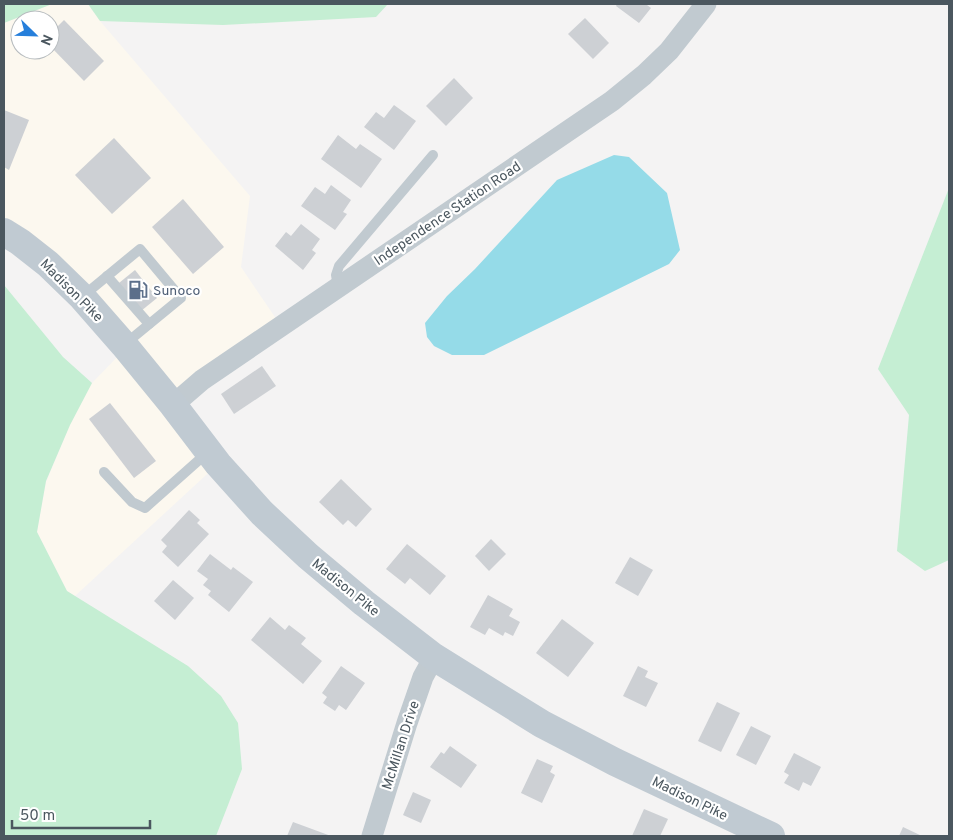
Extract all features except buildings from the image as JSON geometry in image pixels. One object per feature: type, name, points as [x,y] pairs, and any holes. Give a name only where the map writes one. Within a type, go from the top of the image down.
[{"type":"main road","name":"Madison Pike","points":[[4,232],[48,264],[82,297],[173,405],[218,464],[262,512],[308,556],[364,603],[434,657],[550,728],[615,762],[771,836]]},
{"type":"street","name":"Independence Station Road","points":[[173,405],[202,380],[612,101],[644,76],[669,51],[706,4]]},
{"type":"street","name":"McMillan Drive","points":[[372,836],[410,714],[423,677],[434,657]]},
{"type":"lane","points":[[338,287],[336,275],[339,266],[433,155]]},
{"type":"lane","points":[[82,297],[140,249],[180,298],[124,345]]},
{"type":"lane","points":[[108,276],[149,324]]},
{"type":"lane","points":[[104,472],[132,502],[145,508],[208,451]]},
{"type":"shaded area","points":[[52,4],[88,4],[100,21],[250,196],[241,267],[281,326],[174,405],[218,464],[75,596],[67,591],[37,532],[46,482],[70,425],[92,383],[126,348],[4,232],[4,23],[10,21],[10,60],[60,60],[60,10],[37,10]]},
{"type":"green space","points":[[4,4],[52,4],[37,10],[10,10],[10,21],[4,23]]},
{"type":"green space","points":[[88,4],[388,4],[376,17],[223,25],[100,21]]},
{"type":"green space","points":[[949,188],[949,560],[925,571],[897,551],[909,415],[878,369]]},
{"type":"green space","points":[[4,285],[63,357],[92,383],[70,425],[46,481],[37,532],[67,591],[188,666],[221,696],[238,723],[242,769],[216,836],[4,836]]},
{"type":"water","points":[[614,155],[629,157],[667,193],[680,250],[669,264],[484,355],[452,355],[434,346],[427,337],[425,323],[447,296],[475,269],[557,180]]},
{"type":"place","name":"Sunoco","points":[[138,290]]}]
